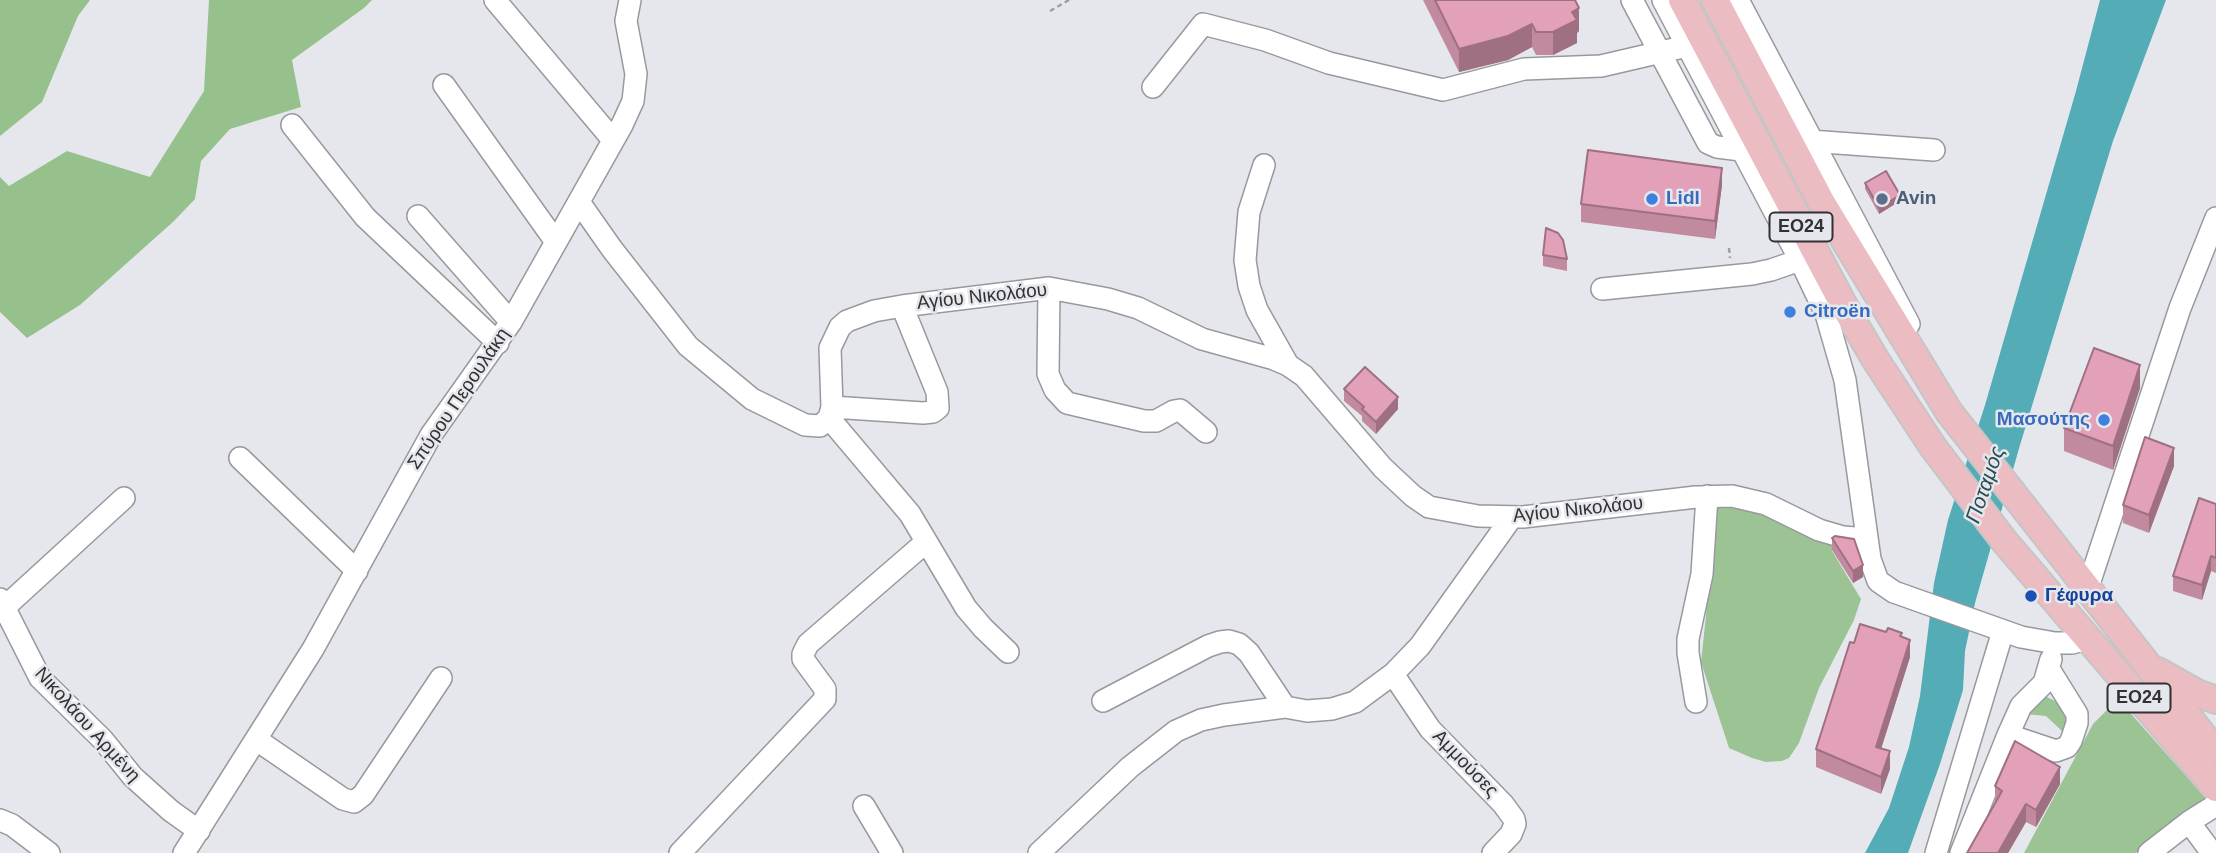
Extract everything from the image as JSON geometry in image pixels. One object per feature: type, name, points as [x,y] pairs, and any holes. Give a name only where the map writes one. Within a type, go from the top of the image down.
[{"type":"main road","name":"ΕΟ24","points":[[1682,0],[1751,151],[1808,257],[1933,447],[2005,542],[2087,639],[2204,744]]},
{"type":"main road","name":"ΕΟ24","points":[[1716,0],[1822,203],[1949,412],[2146,664],[2204,744],[2216,788]]},
{"type":"main road","points":[[1808,257],[1854,257]]},
{"type":"main road","points":[[2146,664],[2197,693],[2216,700]]},
{"type":"street","points":[[495,0],[613,140]]},
{"type":"street","name":"Σπύρου Περουλάκη","points":[[184,853],[313,649],[431,435],[511,322],[613,140],[633,101],[636,74],[626,21],[630,0]]},
{"type":"street","points":[[1632,0],[1708,142],[1717,147],[1751,151]]},
{"type":"street","points":[[1663,0],[1687,46],[1751,151]]},
{"type":"street","points":[[1738,0],[1810,141],[1913,331],[1933,385]]},
{"type":"street","points":[[1153,87],[1203,23],[1265,40],[1329,63],[1443,90],[1524,69],[1601,66],[1687,46]]},
{"type":"street","points":[[444,85],[556,242]]},
{"type":"street","points":[[292,125],[373,226],[498,343]]},
{"type":"street","points":[[1810,141],[1934,150]]},
{"type":"street","points":[[1264,165],[1249,212],[1245,260],[1248,286],[1257,310],[1288,366]]},
{"type":"street","points":[[579,202],[675,331],[726,379],[752,399],[805,425],[820,426],[831,412]]},
{"type":"street","points":[[418,216],[511,322]]},
{"type":"street","points":[[2087,590],[2180,308],[2216,218]]},
{"type":"street","points":[[1602,289],[1752,274],[1808,257],[1845,380],[1867,538],[1873,571],[1878,581],[1895,592],[1918,601],[2029,639],[2054,643],[2072,643],[2087,639]]},
{"type":"street","points":[[1049,288],[1048,374],[1055,390],[1067,404],[1144,421],[1156,421],[1174,411],[1180,411],[1206,432]]},
{"type":"street","name":"Αγίου Νικολάου","points":[[831,412],[829,355],[832,342],[840,327],[847,321],[859,315],[902,306],[1049,288],[1108,299],[1138,308],[1202,339],[1274,359],[1288,366],[1304,376],[1383,468],[1422,503],[1460,513],[1512,517],[1707,496],[1732,496],[1752,499],[1819,530],[1843,537],[1867,538]]},
{"type":"street","points":[[831,412],[923,413],[933,412],[938,408],[936,392],[902,306]]},
{"type":"street","points":[[831,412],[910,514],[966,608],[1008,652]]},
{"type":"street","points":[[240,458],[357,571]]},
{"type":"street","points":[[1696,702],[1688,639],[1702,574],[1707,496]]},
{"type":"street","points":[[2,603],[124,498]]},
{"type":"street","points":[[1039,853],[1130,766],[1177,731],[1201,720],[1224,715],[1284,707],[1307,711],[1332,709],[1355,702],[1393,674],[1420,646],[1512,517]]},
{"type":"street","points":[[680,853],[824,699],[825,689],[803,659],[804,648],[926,542]]},
{"type":"street","name":"Νικολάου Αρμένη","points":[[2,603],[40,678],[103,740],[143,786],[199,831]]},
{"type":"street","points":[[1936,853],[2003,631]]},
{"type":"street","points":[[1103,701],[1208,646],[1229,641],[1250,653],[1284,707]]},
{"type":"street","points":[[1961,853],[2021,706],[2043,683],[2054,643]]},
{"type":"street","points":[[2008,735],[2056,751],[2067,747],[2071,741],[2077,714],[2049,669]]},
{"type":"street","name":"Αμμούσες","points":[[1393,674],[1430,729],[1503,804],[1514,819],[1511,834],[1493,853]]},
{"type":"street","points":[[257,740],[343,799],[354,802],[363,795],[441,678]]},
{"type":"street","points":[[1957,787],[1984,796]]},
{"type":"street","points":[[2149,853],[2189,821],[2216,805]]},
{"type":"street","points":[[864,806],[892,853]]},
{"type":"street","points":[[0,820],[12,825],[48,853]]},
{"type":"street","points":[[2189,821],[2212,853]]},
{"type":"path","points":[[1050,11],[1069,0]]},
{"type":"green space","points":[[0,0],[90,0],[78,16],[42,102],[0,136]]},
{"type":"green space","points":[[209,0],[372,0],[292,60],[301,107],[230,129],[201,161],[195,199],[174,221],[80,305],[27,338],[0,312],[0,177],[9,186],[67,151],[150,177],[204,91]]},
{"type":"green space","points":[[1711,501],[1732,502],[1841,545],[1832,551],[1861,599],[1854,620],[1819,688],[1799,743],[1789,758],[1782,761],[1766,762],[1729,748],[1701,662],[1706,616]]},
{"type":"green space","points":[[2045,696],[2057,702],[2070,719],[2063,732],[2046,716],[2026,714]]},
{"type":"green space","points":[[2118,699],[2209,802],[2147,840],[2136,853],[2024,853],[2093,724]]},
{"type":"water","name":"Ποταμός","points":[[2100,0],[2166,0],[2113,141],[2020,445],[1975,603],[1965,651],[1963,690],[1940,764],[1908,853],[1865,853],[1889,808],[1909,747],[1920,696],[1934,583],[1948,520],[1985,405]]},
{"type":"building","points":[[1435,0],[1575,0],[1579,8],[1572,12],[1577,20],[1553,32],[1536,32],[1532,24],[1508,36],[1459,49]]},
{"type":"building","name":"Lidl","points":[[1588,150],[1722,168],[1715,221],[1581,204]]},
{"type":"building","points":[[1886,171],[1900,195],[1879,208],[1865,183]]},
{"type":"building","points":[[1546,228],[1558,233],[1563,240],[1567,259],[1543,255]]},
{"type":"building","name":"Μασούτης","points":[[2094,348],[2140,365],[2113,446],[2064,428]]},
{"type":"building","points":[[1365,367],[1398,397],[1376,422],[1344,389]]},
{"type":"building","points":[[2145,437],[2174,448],[2149,515],[2123,505]]},
{"type":"building","points":[[2199,498],[2216,504],[2216,558],[2211,556],[2202,585],[2173,576]]},
{"type":"building","points":[[1835,536],[1854,539],[1863,565],[1853,571],[1832,538]]},
{"type":"building","points":[[1860,624],[1886,632],[1888,628],[1902,633],[1900,636],[1910,640],[1876,747],[1890,751],[1881,777],[1816,749],[1850,642],[1854,643]]},
{"type":"building","points":[[2015,741],[2060,767],[2036,810],[2026,804],[1998,853],[1967,853],[2002,791],[1995,786]]},
{"type":"place","name":"Lidl","points":[[1652,199]]},
{"type":"place","name":"Avin","points":[[1882,199]]},
{"type":"place","name":"Citroën","points":[[1790,312]]},
{"type":"place","name":"Μασούτης","points":[[2104,420]]},
{"type":"place","name":"Γέφυρα","points":[[2031,596]]}]
